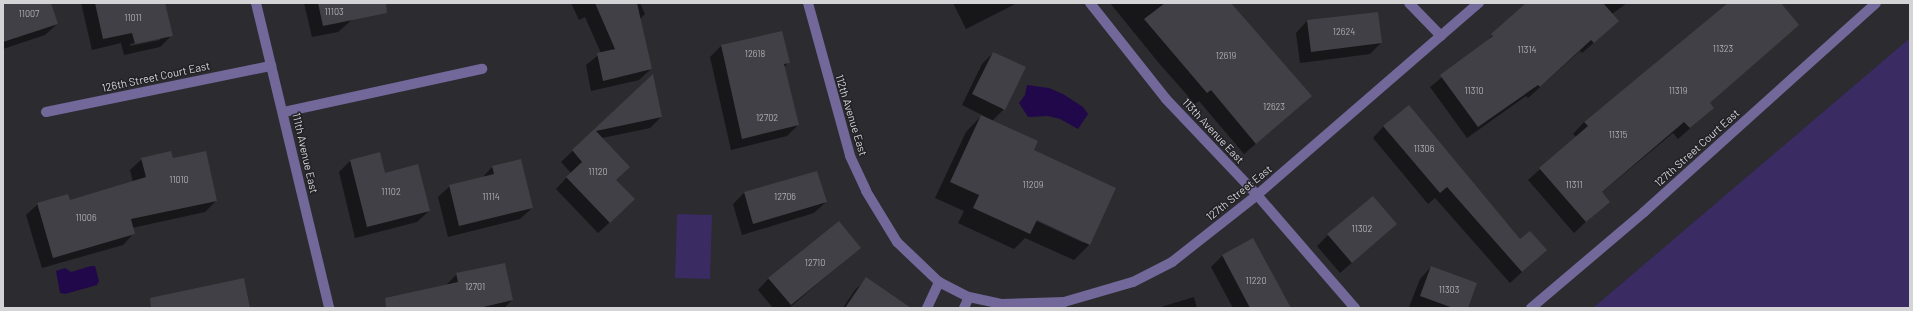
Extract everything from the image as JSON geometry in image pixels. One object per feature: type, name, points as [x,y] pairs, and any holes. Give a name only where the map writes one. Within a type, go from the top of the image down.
[{"type":"street","name":"111th Avenue East","points":[[256,3],[284,112],[329,308]]},
{"type":"street","name":"112th Avenue East","points":[[808,3],[850,156],[866,191],[897,242],[939,282],[969,297]]},
{"type":"street","name":"113th Avenue East","points":[[1090,3],[1166,98],[1257,195],[1355,308]]},
{"type":"street","points":[[1409,3],[1441,36]]},
{"type":"street","name":"127th Street East","points":[[969,297],[1002,304],[1064,302],[1133,282],[1172,262],[1257,195],[1479,3]]},
{"type":"street","name":"127th Street Court East","points":[[1531,308],[1644,212],[1876,3]]},
{"type":"street","name":"126th Street Court East","points":[[46,112],[271,66]]},
{"type":"street","points":[[284,112],[482,69]]},
{"type":"street","points":[[927,308],[939,282]]},
{"type":"street","points":[[964,308],[969,297]]},
{"type":"shaded area","points":[[1910,38],[1910,308],[1593,308]]},
{"type":"shaded area","points":[[1027,85],[1049,88],[1063,94],[1083,107],[1088,114],[1078,129],[1060,119],[1048,116],[1028,117],[1019,103],[1025,95]]},
{"type":"shaded area","points":[[677,214],[712,215],[710,279],[675,278]]},
{"type":"shaded area","points":[[95,266],[99,281],[97,285],[65,294],[60,293],[56,271],[65,268],[71,272]]},
{"type":"building","points":[[3,3],[51,3],[58,24],[3,42]]},
{"type":"building","points":[[95,3],[165,3],[173,36],[135,44],[132,33],[103,39]]},
{"type":"building","points":[[318,3],[386,3],[387,13],[323,26]]},
{"type":"building","points":[[595,3],[637,3],[652,69],[603,81],[597,53],[615,49]]},
{"type":"building","points":[[1165,3],[1231,3],[1312,96],[1256,144],[1211,90],[1207,93],[1144,19]]},
{"type":"building","points":[[1526,3],[1603,3],[1619,21],[1594,43],[1591,40],[1540,87],[1538,85],[1478,127],[1440,75],[1493,36],[1491,34]]},
{"type":"building","points":[[1728,3],[1781,3],[1799,25],[1710,103],[1714,108],[1690,128],[1684,122],[1602,192],[1610,202],[1586,222],[1539,168],[1588,126],[1584,122]]},
{"type":"building","points":[[1378,12],[1382,43],[1311,52],[1307,20]]},
{"type":"building","points":[[782,31],[790,63],[784,64],[799,125],[742,139],[721,45]]},
{"type":"building","points":[[993,52],[1026,67],[1005,110],[972,94]]},
{"type":"building","points":[[653,74],[662,117],[596,131],[630,167],[616,180],[635,199],[610,223],[566,177],[582,162],[572,150]]},
{"type":"building","points":[[1409,105],[1520,239],[1530,231],[1547,250],[1522,272],[1447,187],[1440,193],[1383,126]]},
{"type":"building","points":[[981,115],[1038,141],[1034,150],[1116,188],[1090,245],[1037,220],[1030,234],[973,208],[979,195],[950,182]]},
{"type":"building","points":[[171,151],[173,158],[206,151],[217,201],[131,219],[135,234],[53,258],[37,203],[68,194],[70,200],[146,177],[141,158]]},
{"type":"building","points":[[380,152],[385,173],[418,164],[430,211],[367,227],[350,160]]},
{"type":"building","points":[[521,159],[533,208],[459,226],[449,185],[494,174],[492,166]]},
{"type":"building","points":[[817,171],[827,202],[753,224],[744,192]]},
{"type":"building","points":[[1373,196],[1397,224],[1352,263],[1327,234]]},
{"type":"building","points":[[839,221],[861,248],[791,305],[768,278]]},
{"type":"building","points":[[1253,238],[1291,308],[1250,308],[1222,255]]},
{"type":"building","points":[[505,263],[513,300],[479,308],[386,308],[385,298],[458,282],[456,273]]},
{"type":"building","points":[[1431,266],[1477,283],[1468,308],[1453,308],[1420,296]]},
{"type":"building","points":[[866,277],[911,308],[845,308]]},
{"type":"building","points":[[244,278],[250,308],[151,308],[150,298]]}]
